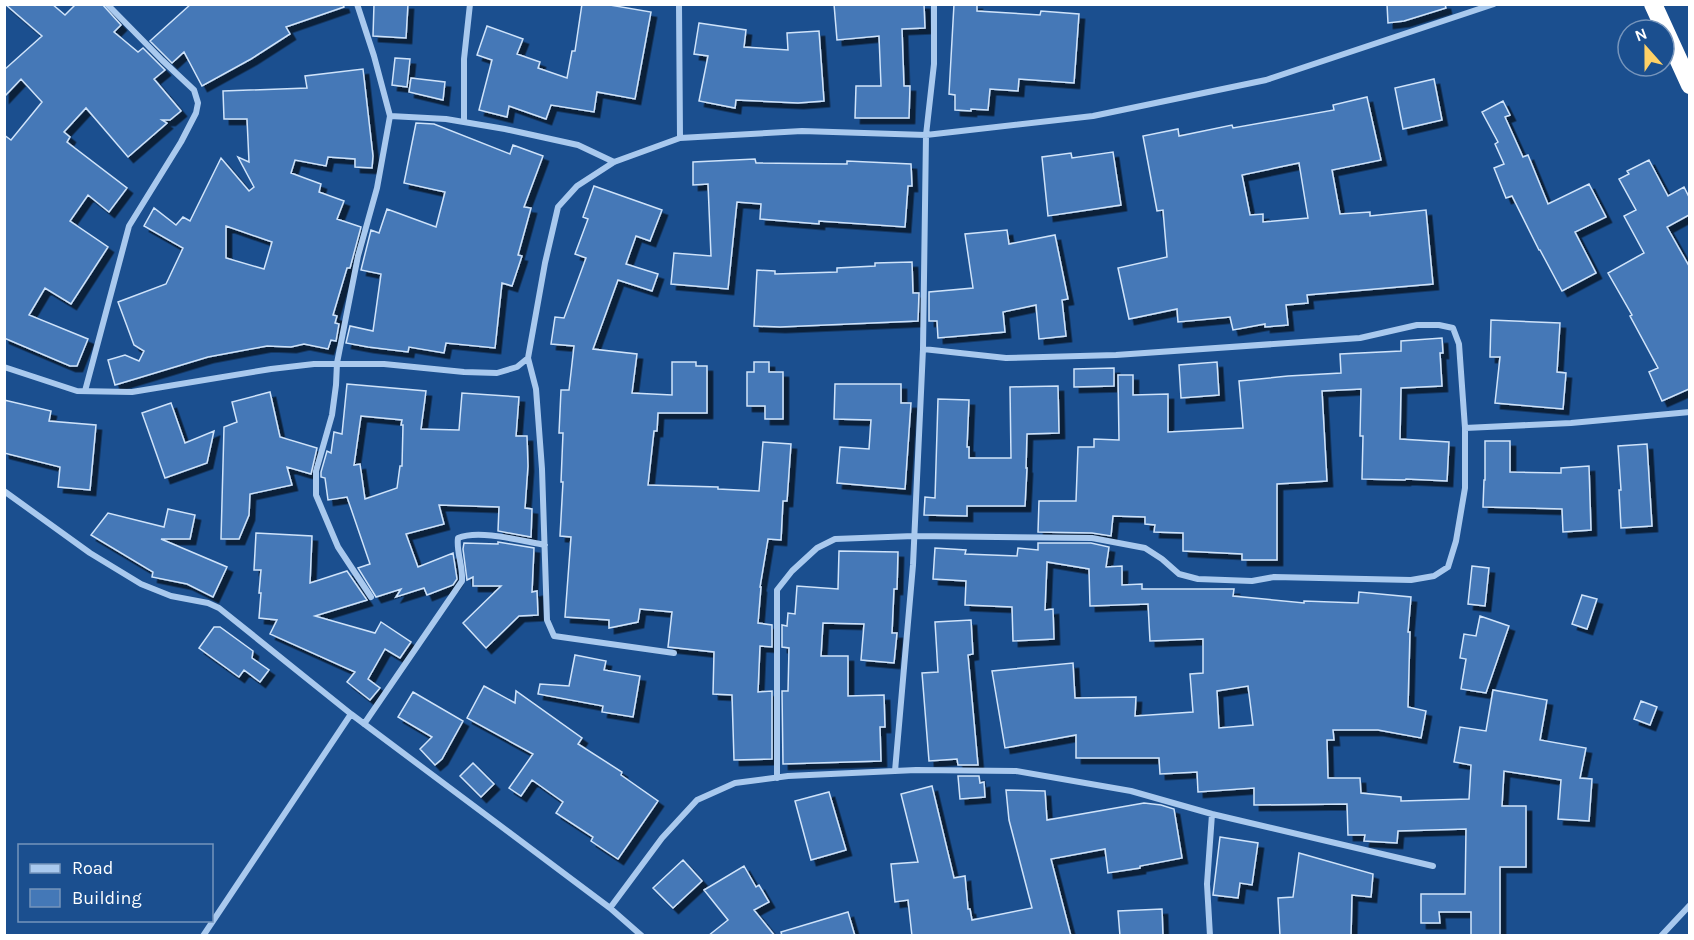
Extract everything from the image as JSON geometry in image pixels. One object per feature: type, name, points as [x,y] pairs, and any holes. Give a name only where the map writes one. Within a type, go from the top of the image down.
[{"type":"highway","points":[[1653,4],[1689,85]]},
{"type":"street","points":[[85,391],[129,226],[181,142],[196,113],[198,103],[194,90],[107,4]]},
{"type":"street","points":[[357,4],[390,116],[377,188],[358,256],[337,363],[332,415],[316,471],[316,495],[338,547],[371,597]]},
{"type":"street","points":[[464,122],[464,59],[470,4]]},
{"type":"street","points":[[679,4],[680,138]]},
{"type":"street","points":[[895,771],[914,536],[923,350],[926,135],[934,64],[934,4]]},
{"type":"street","points":[[674,653],[554,636],[547,620],[542,469],[536,389],[528,358],[545,263],[558,207],[577,186],[615,162],[680,138],[801,130],[926,135],[1093,116],[1266,80],[1494,4]]},
{"type":"street","points":[[390,116],[446,119],[505,129],[578,146],[615,162]]},
{"type":"street","points":[[777,778],[777,590],[792,572],[818,548],[835,539],[914,536],[1092,538],[1145,548],[1179,574],[1198,579],[1252,581],[1274,577],[1411,580],[1434,576],[1448,567],[1456,541],[1465,488],[1465,428],[1459,344],[1453,328],[1439,325],[1417,325],[1360,338],[1116,355],[1006,358],[923,350]]},
{"type":"street","points":[[4,367],[77,391],[132,392],[271,369],[337,363],[384,364],[498,373],[517,367],[528,358]]},
{"type":"street","points":[[1465,428],[1571,423],[1689,412]]},
{"type":"street","points":[[4,491],[90,553],[141,584],[171,596],[208,603],[219,608],[351,714],[610,908],[642,936]]},
{"type":"street","points":[[364,724],[462,582],[463,572],[457,544],[458,538],[466,535],[504,537],[545,545]]},
{"type":"street","points":[[213,921],[351,714]]},
{"type":"street","points":[[610,908],[662,837],[697,800],[735,783],[777,778],[895,771],[1016,771],[1131,791],[1212,814],[1434,866]]},
{"type":"street","points":[[1210,936],[1207,884],[1212,814]]},
{"type":"street","points":[[1661,936],[1689,905]]},
{"type":"street","points":[[203,936],[212,922]]},
{"type":"building","points":[[5,4],[52,4],[65,15],[76,4],[102,4],[121,25],[114,32],[138,52],[143,48],[165,70],[154,79],[181,111],[170,120],[162,120],[167,123],[128,157],[86,108],[64,132],[70,137],[67,142],[127,188],[109,212],[88,195],[70,221],[108,247],[71,304],[45,288],[29,315],[88,339],[77,366],[70,366],[4,338],[4,135],[11,140],[42,102],[21,79],[4,97],[4,70],[42,36]]},
{"type":"building","points":[[191,4],[343,4],[344,7],[286,27],[290,34],[202,86],[184,52],[172,63],[150,41]]},
{"type":"building","points":[[374,4],[408,4],[406,38],[373,36]]},
{"type":"building","points":[[582,4],[604,4],[651,12],[635,99],[597,92],[594,112],[551,105],[546,119],[509,106],[507,117],[479,110],[492,60],[477,55],[487,26],[523,39],[517,54],[540,62],[538,68],[567,78],[572,51],[575,51]]},
{"type":"building","points":[[834,4],[924,4],[925,28],[902,29],[904,86],[910,86],[909,118],[855,118],[856,86],[881,86],[879,36],[837,40]]},
{"type":"building","points":[[954,4],[977,4],[977,11],[1040,15],[1041,11],[1079,14],[1074,83],[1019,79],[1018,91],[990,89],[988,110],[955,110],[955,95],[949,94]]},
{"type":"building","points":[[1387,4],[1445,4],[1446,8],[1404,21],[1388,23]]},
{"type":"building","points":[[699,23],[746,30],[744,47],[788,50],[787,33],[819,31],[824,101],[798,103],[736,100],[735,108],[699,101],[708,56],[694,54]]},
{"type":"building","points":[[395,58],[410,59],[407,87],[392,85]]},
{"type":"building","points":[[363,69],[373,156],[372,168],[355,167],[355,159],[328,157],[326,166],[295,160],[291,173],[321,184],[319,192],[344,201],[337,219],[361,227],[350,268],[347,268],[333,315],[337,316],[335,323],[339,324],[336,341],[331,340],[328,349],[304,344],[291,347],[267,346],[208,357],[115,385],[108,360],[125,355],[139,361],[144,351],[134,345],[118,302],[166,284],[183,248],[144,226],[154,208],[176,225],[183,217],[190,221],[221,158],[249,191],[254,187],[238,157],[249,162],[247,119],[224,119],[223,91],[307,88],[305,76]],"holes":[[[226,226],[272,242],[264,269],[226,258]]]},
{"type":"building","points":[[411,78],[445,82],[443,100],[409,92]]},
{"type":"building","points":[[1434,79],[1442,120],[1403,129],[1395,88]]},
{"type":"building","points":[[1367,97],[1381,160],[1332,170],[1340,214],[1370,212],[1370,216],[1426,210],[1433,284],[1307,295],[1308,303],[1286,305],[1288,325],[1265,327],[1265,324],[1233,330],[1230,317],[1178,322],[1177,309],[1129,319],[1118,268],[1167,257],[1163,210],[1157,211],[1143,136],[1178,129],[1179,136],[1232,125],[1233,128],[1334,110],[1333,105]],"holes":[[[1299,163],[1308,218],[1263,222],[1263,214],[1250,215],[1242,175]]]},
{"type":"building","points":[[1503,101],[1510,115],[1505,117],[1523,157],[1528,155],[1548,204],[1589,184],[1606,217],[1575,232],[1596,273],[1562,291],[1512,196],[1506,198],[1494,168],[1504,164],[1495,144],[1498,142],[1482,112]]},
{"type":"building","points":[[416,123],[434,124],[510,154],[513,145],[543,156],[524,207],[531,208],[518,255],[522,256],[512,286],[502,283],[495,348],[446,343],[444,353],[409,347],[408,352],[346,343],[350,326],[373,331],[381,274],[361,270],[371,230],[379,233],[387,209],[436,227],[445,192],[404,183]]},
{"type":"building","points":[[1113,152],[1121,205],[1048,216],[1042,157],[1071,153],[1072,158]]},
{"type":"building","points":[[755,159],[756,163],[847,164],[847,161],[911,164],[912,186],[908,186],[905,227],[760,219],[761,204],[737,202],[728,289],[671,284],[674,253],[711,256],[708,184],[693,185],[693,162]]},
{"type":"building","points":[[1649,160],[1668,196],[1684,187],[1689,197],[1689,215],[1667,227],[1689,266],[1689,389],[1662,401],[1649,372],[1658,368],[1608,273],[1644,253],[1624,216],[1636,210],[1619,179],[1629,174],[1627,171]]},
{"type":"building","points":[[594,186],[662,210],[650,241],[636,236],[626,264],[658,274],[652,291],[618,280],[593,349],[637,354],[632,393],[672,395],[672,362],[696,362],[696,366],[707,366],[707,413],[658,413],[648,485],[759,491],[763,442],[791,444],[787,501],[783,501],[781,540],[768,539],[760,587],[758,623],[772,625],[772,647],[760,646],[758,692],[772,691],[772,759],[734,760],[732,695],[713,694],[714,652],[668,647],[672,612],[640,609],[638,622],[609,628],[609,620],[565,617],[571,537],[560,536],[563,433],[559,433],[561,390],[569,390],[574,346],[551,344],[555,317],[564,318],[586,258],[575,254],[588,219],[583,217]]},
{"type":"building","points":[[1007,230],[1009,244],[1055,235],[1068,299],[1062,300],[1066,336],[1039,339],[1036,305],[1003,312],[1005,332],[938,338],[937,321],[929,321],[929,292],[973,288],[965,234]]},
{"type":"building","points":[[912,262],[913,293],[919,293],[918,321],[754,326],[757,270],[775,271],[775,274],[837,272],[837,268],[875,266],[875,263]]},
{"type":"building","points":[[1491,320],[1560,323],[1557,372],[1566,373],[1563,409],[1495,403],[1500,357],[1490,357]]},
{"type":"building","points":[[1442,338],[1443,353],[1440,353],[1442,386],[1401,388],[1400,439],[1449,442],[1447,481],[1362,479],[1361,389],[1322,391],[1327,481],[1277,484],[1277,560],[1242,560],[1242,554],[1183,551],[1183,533],[1154,532],[1155,525],[1145,524],[1145,517],[1113,516],[1111,536],[1092,533],[1038,532],[1039,501],[1076,501],[1078,447],[1094,447],[1094,439],[1119,440],[1118,375],[1133,375],[1133,395],[1168,394],[1168,432],[1243,428],[1239,381],[1341,373],[1340,354],[1401,351],[1401,341]]},
{"type":"building","points":[[754,362],[769,362],[769,372],[783,372],[783,419],[765,419],[765,406],[747,406],[747,372],[754,372]]},
{"type":"building","points":[[1217,362],[1219,395],[1181,398],[1179,365]]},
{"type":"building","points":[[1114,368],[1114,386],[1074,387],[1074,369]]},
{"type":"building","points":[[347,384],[426,391],[421,429],[459,430],[462,393],[519,397],[516,436],[527,436],[528,466],[525,508],[532,509],[531,537],[498,531],[499,507],[439,505],[444,524],[406,534],[418,567],[453,553],[457,579],[453,585],[427,595],[424,588],[396,597],[401,589],[376,597],[358,568],[370,564],[347,497],[328,500],[325,478],[321,477],[327,451],[331,453],[334,432],[342,434]],"holes":[[[361,416],[402,420],[402,466],[400,466],[397,488],[365,499],[360,464],[354,465]]]},
{"type":"building","points":[[835,384],[901,384],[901,403],[911,403],[905,489],[837,483],[840,447],[869,449],[871,420],[834,419]]},
{"type":"building","points":[[1058,386],[1059,433],[1027,434],[1025,506],[967,506],[967,516],[924,515],[925,497],[935,498],[938,399],[969,400],[967,447],[969,447],[969,458],[1011,458],[1010,387]]},
{"type":"building","points":[[270,392],[280,437],[317,448],[311,474],[287,467],[292,485],[250,494],[249,515],[239,539],[221,539],[224,427],[237,422],[232,402]]},
{"type":"building","points":[[4,400],[51,411],[49,421],[96,425],[90,490],[58,487],[60,467],[4,453]]},
{"type":"building","points":[[171,403],[185,443],[214,431],[207,463],[165,478],[142,413]]},
{"type":"building","points":[[1485,441],[1510,441],[1510,472],[1561,473],[1561,468],[1589,466],[1591,530],[1563,532],[1562,509],[1483,507]]},
{"type":"building","points":[[1647,444],[1652,526],[1621,528],[1618,446]]},
{"type":"building","points":[[168,509],[195,515],[190,539],[161,539],[227,567],[213,597],[187,584],[152,577],[153,572],[91,535],[108,513],[164,527]]},
{"type":"building","points":[[256,533],[312,536],[310,583],[347,571],[367,600],[315,616],[375,633],[381,622],[411,642],[400,658],[385,649],[368,679],[380,688],[370,700],[347,682],[355,672],[270,634],[277,620],[259,618],[261,570],[254,570]]},
{"type":"building","points":[[498,542],[534,548],[532,592],[537,591],[538,615],[519,616],[486,648],[463,623],[501,586],[473,586],[473,577],[467,580],[463,549],[464,543],[498,544]]},
{"type":"building","points":[[1038,543],[1091,543],[1109,547],[1106,567],[1122,566],[1122,585],[1142,584],[1142,589],[1234,589],[1233,596],[1304,603],[1304,601],[1358,603],[1359,592],[1411,597],[1408,632],[1410,632],[1408,707],[1426,711],[1421,738],[1378,730],[1333,730],[1334,740],[1327,740],[1328,778],[1360,778],[1361,793],[1401,797],[1401,801],[1469,799],[1471,765],[1454,762],[1460,727],[1486,731],[1493,690],[1547,700],[1540,740],[1586,748],[1580,778],[1592,779],[1589,821],[1558,819],[1561,780],[1504,771],[1502,806],[1526,806],[1526,867],[1500,867],[1500,936],[1471,936],[1471,912],[1439,912],[1440,923],[1421,923],[1421,894],[1465,894],[1466,829],[1398,831],[1397,843],[1364,841],[1365,835],[1348,835],[1347,804],[1254,805],[1254,788],[1198,792],[1197,772],[1160,774],[1159,758],[1076,758],[1076,735],[1005,748],[992,671],[1073,663],[1075,698],[1136,697],[1135,716],[1193,712],[1190,674],[1203,673],[1203,639],[1150,641],[1148,604],[1090,606],[1089,569],[1047,562],[1045,610],[1053,609],[1054,639],[1013,641],[1012,607],[965,605],[966,581],[933,579],[935,548],[966,550],[965,554],[1017,556],[1018,548],[1038,550]],"holes":[[[1248,686],[1253,725],[1219,728],[1217,691]]]},
{"type":"building","points":[[839,551],[898,552],[892,633],[897,633],[894,663],[861,660],[864,624],[823,623],[821,656],[848,656],[848,696],[884,695],[885,727],[880,727],[881,761],[783,764],[782,691],[788,691],[789,648],[782,647],[782,625],[787,626],[788,613],[795,614],[797,586],[838,589]]},
{"type":"building","points":[[1472,566],[1489,568],[1485,606],[1468,604]]},
{"type":"building","points":[[1582,595],[1597,599],[1587,629],[1572,624]]},
{"type":"building","points":[[1480,616],[1509,626],[1486,693],[1461,689],[1466,659],[1460,658],[1464,634],[1476,636]]},
{"type":"building","points":[[971,620],[973,654],[968,655],[978,765],[958,765],[957,759],[929,761],[922,673],[938,672],[935,622]]},
{"type":"building","points":[[214,627],[220,627],[253,651],[252,658],[269,670],[260,682],[244,670],[239,677],[199,648]]},
{"type":"building","points":[[575,655],[606,661],[604,670],[640,676],[633,717],[602,712],[603,706],[538,694],[540,684],[569,686]]},
{"type":"building","points":[[484,686],[515,703],[516,691],[582,738],[578,744],[622,772],[621,775],[658,801],[618,859],[591,841],[593,837],[556,813],[563,802],[532,780],[521,796],[509,788],[533,754],[467,718]]},
{"type":"building","points":[[413,692],[463,721],[442,759],[435,765],[420,749],[432,737],[398,717]]},
{"type":"building","points":[[1641,701],[1657,707],[1650,725],[1634,719]]},
{"type":"building","points":[[473,763],[494,784],[481,797],[460,776]]},
{"type":"building","points":[[958,776],[979,776],[980,783],[984,782],[985,797],[960,799]]},
{"type":"building","points":[[932,786],[954,878],[965,876],[968,909],[970,909],[972,920],[1032,908],[1009,820],[1006,790],[1045,791],[1047,820],[1144,803],[1174,809],[1182,858],[1108,873],[1105,849],[1051,859],[1071,936],[912,936],[908,900],[895,902],[891,864],[918,862],[901,794]]},
{"type":"building","points":[[829,792],[846,850],[811,860],[795,801]]},
{"type":"building","points":[[1220,837],[1258,843],[1252,885],[1240,883],[1238,898],[1213,895]]},
{"type":"building","points":[[1299,853],[1373,874],[1371,897],[1352,895],[1351,936],[1280,936],[1278,898],[1293,897]]},
{"type":"building","points":[[683,860],[702,881],[673,908],[653,888]]},
{"type":"building","points":[[744,866],[756,887],[759,885],[769,902],[754,910],[775,936],[708,936],[728,920],[704,890]]},
{"type":"building","points":[[1162,909],[1163,936],[1120,936],[1118,911]]},
{"type":"building","points":[[848,912],[855,936],[782,936],[781,932]]}]
